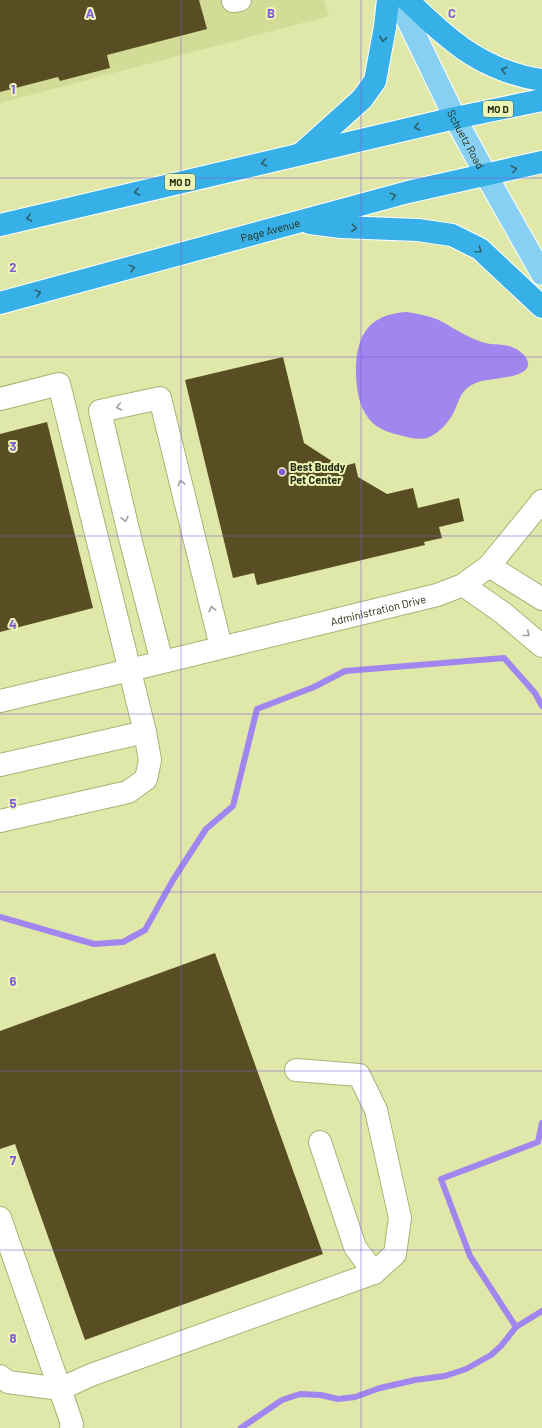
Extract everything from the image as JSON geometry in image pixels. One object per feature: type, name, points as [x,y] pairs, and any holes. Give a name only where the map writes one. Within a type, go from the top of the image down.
[{"type":"highway","points":[[302,154],[362,99],[375,81],[385,27],[388,0]]},
{"type":"highway","points":[[407,0],[453,42],[493,67],[542,80]]},
{"type":"highway","name":"MO D","points":[[0,225],[455,118],[542,100]]},
{"type":"highway","name":"Page Avenue","points":[[0,303],[408,192],[542,162]]},
{"type":"highway","points":[[301,221],[341,227],[418,230],[452,234],[480,249],[542,307]]},
{"type":"main road","name":"Schuetz Road","points":[[398,0],[455,118],[542,274]]},
{"type":"street","points":[[233,0],[240,0]]},
{"type":"street","points":[[0,400],[59,384],[145,732],[150,760],[146,779],[128,792],[0,821]]},
{"type":"street","points":[[171,660],[130,538],[100,411],[160,398],[221,647]]},
{"type":"street","name":"Administration Drive","points":[[0,701],[129,671],[436,595],[463,585],[489,566],[542,501]]},
{"type":"street","points":[[489,566],[542,600]]},
{"type":"street","points":[[463,585],[502,613],[542,646]]},
{"type":"street","points":[[502,613],[521,586]]},
{"type":"street","points":[[0,765],[145,732]]},
{"type":"street","points":[[0,1376],[8,1382],[60,1390],[91,1376],[374,1273],[395,1254],[400,1218],[376,1110],[359,1075],[296,1070]]},
{"type":"street","points":[[320,1142],[355,1247],[374,1273]]},
{"type":"street","points":[[0,1218],[72,1424],[71,1428]]},
{"type":"shaded area","points":[[0,0],[324,0],[329,16],[0,103]]},
{"type":"shaded area","points":[[407,312],[439,320],[483,343],[510,346],[522,353],[528,361],[528,366],[525,370],[513,376],[477,382],[470,386],[462,395],[448,421],[442,428],[427,438],[424,439],[398,435],[384,430],[369,419],[361,404],[356,376],[358,351],[361,340],[373,323],[393,314]]},
{"type":"building","points":[[0,0],[199,0],[207,29],[107,55],[110,68],[60,81],[58,77],[0,92]]},
{"type":"building","name":"Best Buddy Pet Center","points":[[283,357],[304,443],[341,467],[355,463],[358,477],[387,494],[413,488],[418,508],[459,498],[464,521],[439,527],[442,538],[424,542],[425,545],[257,585],[254,573],[233,578],[185,380]]},
{"type":"building","points":[[47,422],[93,608],[0,632],[0,434]]},
{"type":"building","points":[[215,953],[323,1254],[85,1340],[15,1144],[0,1149],[0,1031]]},
{"type":"waterway","points":[[0,917],[94,944],[123,942],[145,930],[173,880],[206,829],[233,806],[257,709],[314,687],[345,671],[504,658],[535,693],[542,706]]},
{"type":"waterway","points":[[542,1123],[538,1142],[441,1179],[470,1256],[516,1327],[542,1311]]},
{"type":"waterway","points":[[241,1428],[282,1400],[300,1394],[321,1395],[338,1399],[355,1397],[380,1388],[415,1380],[445,1376],[466,1369],[491,1355],[501,1346],[516,1327]]},
{"type":"place","name":"Best Buddy Pet Center","points":[[282,472]]}]
